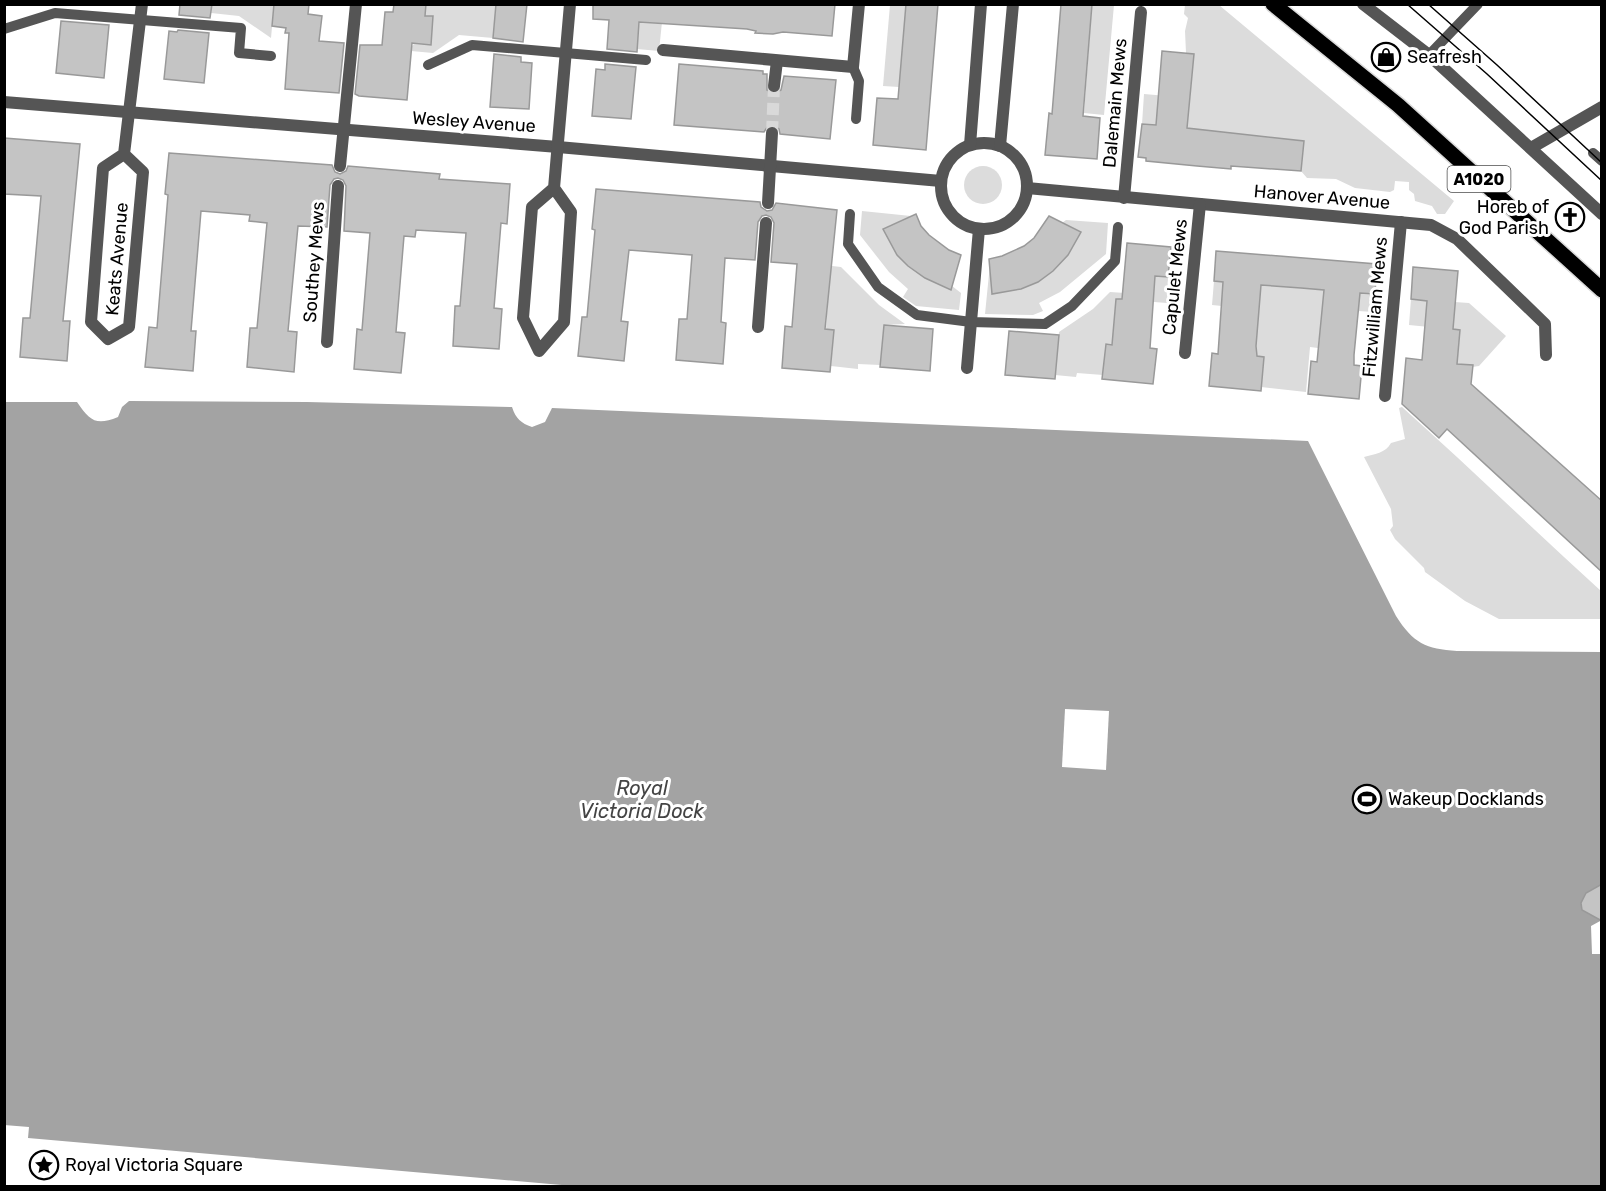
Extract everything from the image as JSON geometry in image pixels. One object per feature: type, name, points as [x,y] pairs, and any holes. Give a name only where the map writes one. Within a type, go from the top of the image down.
[{"type":"main road","name":"A1020","points":[[1273,4],[1398,105],[1602,290]]},
{"type":"street","points":[[124,154],[142,4]]},
{"type":"street","points":[[340,166],[356,4]]},
{"type":"street","points":[[554,188],[532,207],[523,318],[539,351],[564,322],[571,212],[554,188],[570,4]]},
{"type":"street","points":[[663,50],[853,67],[859,4]]},
{"type":"street","points":[[970,145],[981,4]]},
{"type":"street","points":[[1000,146],[1013,4]]},
{"type":"street","points":[[1363,4],[1429,55],[1602,214]]},
{"type":"street","name":"Dalemain Mews","points":[[1124,198],[1141,12]]},
{"type":"street","points":[[774,86],[777,61]]},
{"type":"street","name":"Wesley Avenue","points":[[4,102],[941,181]]},
{"type":"street","points":[[1531,148],[1602,107]]},
{"type":"street","points":[[768,202],[772,134]]},
{"type":"street","points":[[985,143],[1000,146],[1013,154],[1021,164],[1026,176],[1027,188],[1024,202],[1017,214],[1000,225],[979,228],[966,225],[951,212],[942,194],[941,181],[950,159],[970,145],[985,143]]},
{"type":"street","name":"Keats Avenue","points":[[124,154],[143,172],[129,327],[108,339],[91,322],[103,168],[124,154]]},
{"type":"street","name":"Southey Mews","points":[[327,342],[338,186]]},
{"type":"street","name":"Hanover Avenue","points":[[1027,188],[1431,225],[1457,239],[1545,324],[1546,356]]},
{"type":"street","name":"Capulet Mews","points":[[1185,353],[1200,204]]},
{"type":"street","name":"Fitzwilliam Mews","points":[[1385,396],[1401,222]]},
{"type":"street","points":[[758,327],[766,223]]},
{"type":"street","points":[[967,368],[979,228]]},
{"type":"lane","points":[[1429,55],[1478,4]]},
{"type":"lane","points":[[4,29],[55,13],[241,28],[239,53],[271,56]]},
{"type":"lane","points":[[428,65],[472,45],[646,60]]},
{"type":"lane","points":[[853,67],[859,81],[856,119]]},
{"type":"lane","points":[[1593,153],[1602,161]]},
{"type":"lane","points":[[850,214],[848,244],[878,287],[917,315],[971,322],[1045,324],[1071,306],[1115,261],[1118,227]]},
{"type":"shaded area","points":[[212,5],[274,5],[271,38],[239,16],[211,13]]},
{"type":"shaded area","points":[[426,5],[496,5],[493,38],[459,35],[433,53],[411,51],[410,48],[415,43],[431,44],[433,17],[425,16]]},
{"type":"shaded area","points":[[641,5],[662,22],[659,51],[637,49]]},
{"type":"shaded area","points":[[890,5],[906,5],[899,87],[883,86]]},
{"type":"shaded area","points":[[1092,5],[1114,5],[1104,115],[1084,113]]},
{"type":"shaded area","points":[[1185,5],[1219,5],[1454,201],[1445,214],[1437,214],[1432,206],[1415,201],[1414,194],[1409,190],[1409,182],[1395,181],[1394,190],[1390,192],[1355,188],[1336,179],[1307,178],[1301,171],[1303,141],[1142,124],[1144,94],[1190,98],[1194,54],[1186,53],[1185,31],[1188,18],[1184,14]]},
{"type":"shaded area","points":[[983,166],[990,167],[996,172],[1001,178],[1001,192],[996,198],[990,203],[983,204],[976,203],[970,198],[965,192],[964,185],[965,178],[970,172],[976,167]]},
{"type":"shaded area","points":[[862,211],[911,216],[883,230],[896,249],[920,272],[950,289],[952,286],[961,293],[959,310],[916,306],[903,297],[908,289],[889,272],[860,235]]},
{"type":"shaded area","points":[[1066,220],[1108,223],[1106,254],[1060,292],[1039,303],[1043,311],[1033,315],[985,314],[990,264],[992,294],[1021,287],[1033,281],[1055,266],[1081,232],[1062,223]]},
{"type":"shaded area","points":[[830,267],[841,267],[879,305],[905,324],[884,325],[880,365],[858,364],[858,369],[831,366],[834,330],[826,329]]},
{"type":"shaded area","points":[[1126,273],[1168,277],[1167,303],[1116,299],[1113,332],[1115,345],[1106,345],[1103,375],[1077,373],[1076,377],[1055,375],[1059,332],[1093,309],[1110,292],[1125,293]]},
{"type":"shaded area","points":[[1214,281],[1375,294],[1374,312],[1358,311],[1358,316],[1322,313],[1318,348],[1310,347],[1306,392],[1261,387],[1264,357],[1257,356],[1256,344],[1222,306],[1212,305]]},
{"type":"shaded area","points":[[1411,299],[1469,303],[1506,336],[1479,366],[1457,364],[1460,330],[1409,325]]},
{"type":"shaded area","points":[[1402,407],[1601,591],[1601,619],[1499,619],[1465,601],[1425,572],[1424,568],[1395,539],[1390,530],[1393,526],[1391,509],[1364,457],[1379,453],[1391,443],[1405,439],[1399,408]]},
{"type":"water","name":"Royal Victoria Dock","points":[[129,401],[512,407],[519,420],[532,427],[545,422],[552,408],[1308,441],[1396,616],[1408,633],[1421,643],[1457,651],[1601,652],[1602,920],[1591,926],[1592,954],[1602,954],[1601,1186],[573,1186],[28,1138],[29,1127],[4,1125],[4,402],[77,402],[94,420],[104,421],[118,417],[122,407]]},
{"type":"pier","points":[[1065,709],[1109,711],[1106,770],[1062,767]]},
{"type":"building","points":[[180,4],[212,4],[210,18],[179,15]]},
{"type":"building","points":[[274,4],[309,4],[308,14],[322,16],[319,41],[344,43],[339,93],[285,89],[289,33],[285,33],[286,28],[272,26]]},
{"type":"building","points":[[394,4],[426,4],[425,16],[433,16],[431,45],[412,43],[407,100],[359,96],[355,94],[360,45],[382,45],[385,12],[393,12]]},
{"type":"building","points":[[496,4],[527,4],[523,42],[493,38]]},
{"type":"building","points":[[593,4],[835,4],[832,36],[783,32],[755,33],[756,31],[747,29],[639,22],[637,52],[607,49],[609,20],[593,19]]},
{"type":"building","points":[[906,4],[938,4],[926,150],[873,145],[877,98],[898,99]]},
{"type":"building","points":[[1061,4],[1092,4],[1083,116],[1100,118],[1097,159],[1045,155],[1049,113],[1052,114]]},
{"type":"building","points":[[61,21],[109,25],[104,78],[56,73]]},
{"type":"building","points":[[178,30],[209,33],[204,83],[164,79],[169,31],[177,32]]},
{"type":"building","points":[[1162,51],[1194,54],[1187,128],[1304,141],[1301,171],[1231,166],[1231,169],[1146,161],[1146,158],[1138,157],[1142,124],[1156,125]]},
{"type":"building","points":[[494,54],[521,57],[521,62],[532,63],[529,109],[490,107]]},
{"type":"building","points":[[605,64],[636,67],[631,119],[592,116],[596,69],[605,70]]},
{"type":"building","points":[[679,64],[763,71],[763,74],[767,74],[767,90],[774,94],[781,90],[784,76],[836,80],[830,139],[780,134],[779,129],[773,125],[768,126],[764,132],[674,125]]},
{"type":"building","points":[[4,138],[80,144],[63,321],[70,321],[67,361],[20,357],[23,318],[30,318],[41,196],[4,194]]},
{"type":"building","points":[[169,153],[332,165],[335,172],[340,174],[346,171],[348,166],[440,174],[439,179],[510,184],[507,224],[501,223],[494,308],[502,309],[499,349],[453,346],[455,306],[460,306],[466,233],[416,230],[415,237],[404,236],[396,332],[405,333],[401,373],[354,369],[357,329],[362,330],[370,233],[344,231],[346,186],[343,180],[338,178],[334,179],[330,185],[327,227],[298,226],[288,331],[297,332],[294,372],[247,367],[250,328],[257,328],[267,223],[249,221],[250,215],[201,211],[191,331],[196,331],[193,371],[145,367],[149,327],[157,328],[168,195],[165,194]]},
{"type":"building","points":[[596,189],[760,202],[761,207],[767,211],[772,210],[776,203],[837,210],[825,329],[834,330],[830,372],[782,368],[785,326],[792,327],[797,264],[771,262],[774,223],[771,217],[766,215],[762,216],[758,222],[755,260],[725,258],[721,322],[726,323],[723,364],[676,360],[679,319],[687,319],[692,255],[629,250],[621,321],[628,322],[624,361],[578,356],[582,317],[587,317],[595,230],[592,229]]},
{"type":"building","points":[[916,214],[921,226],[929,235],[949,250],[961,255],[951,290],[925,278],[908,266],[897,255],[883,229]]},
{"type":"building","points":[[1049,216],[1081,232],[1068,255],[1053,271],[1038,282],[1021,289],[992,294],[989,259],[1024,246],[1034,238]]},
{"type":"building","points":[[1127,243],[1171,247],[1168,277],[1155,276],[1150,348],[1157,349],[1153,384],[1102,379],[1106,344],[1112,345],[1116,299],[1122,299]]},
{"type":"building","points":[[1216,251],[1377,264],[1375,294],[1360,293],[1354,355],[1354,365],[1362,366],[1359,399],[1308,394],[1311,361],[1317,362],[1324,290],[1301,288],[1261,285],[1256,346],[1257,356],[1264,357],[1261,391],[1209,386],[1212,353],[1218,354],[1223,282],[1214,281]]},
{"type":"building","points":[[1413,267],[1458,271],[1453,329],[1460,330],[1457,364],[1473,365],[1471,384],[1602,501],[1602,572],[1447,429],[1439,438],[1402,404],[1406,358],[1422,360],[1427,301],[1411,299]]},
{"type":"building","points":[[884,325],[933,329],[930,371],[880,367]]},
{"type":"building","points":[[1009,331],[1059,335],[1055,379],[1005,375]]},
{"type":"building","points":[[1602,884],[1602,921],[1582,910],[1581,903],[1586,893]]},
{"type":"tunnel","points":[[772,133],[774,86]]},
{"type":"tram line","points":[[1407,4],[1487,74],[1602,181]]},
{"type":"tram line","points":[[1428,4],[1602,163]]},
{"type":"place","name":"Seafresh","points":[[1386,57]]},
{"type":"place","name":"Horeb of God Parish","points":[[1570,217]]},
{"type":"place","name":"Wakeup Docklands","points":[[1367,799]]},
{"type":"place","name":"Royal Victoria Square","points":[[44,1165]]}]
